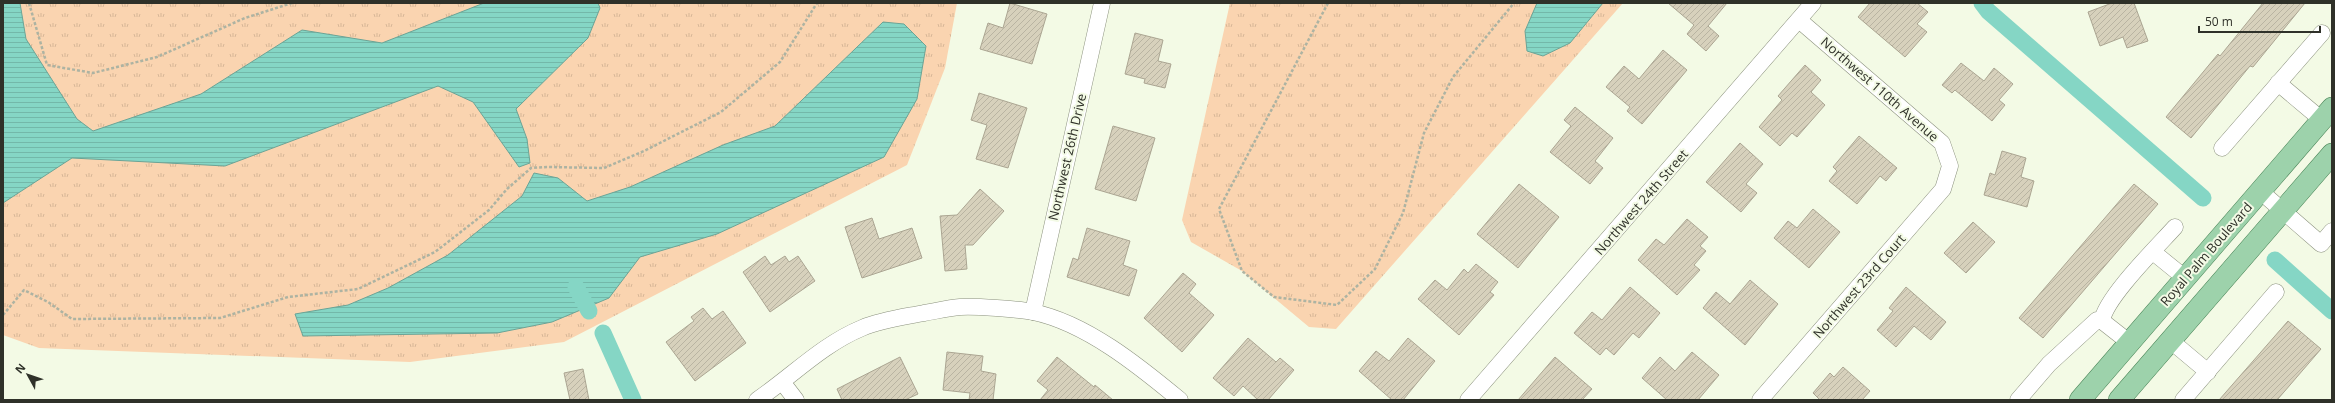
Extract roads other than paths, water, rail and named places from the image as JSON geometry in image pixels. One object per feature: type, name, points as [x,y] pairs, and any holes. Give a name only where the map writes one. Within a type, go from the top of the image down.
[{"type":"main road","name":"Royal Palm Boulevard","points":[[2080,400],[2327,114]]},
{"type":"main road","points":[[2119,400],[2332,154]]},
{"type":"street","name":"Northwest 26th Drive","points":[[1033,312],[1102,3]]},
{"type":"street","name":"Northwest 24th Street","points":[[1468,400],[1813,3]]},
{"type":"street","name":"Northwest 110th Avenue","points":[[1799,20],[1942,143],[1950,166]]},
{"type":"street","points":[[2222,148],[2322,33]]},
{"type":"street","points":[[2278,83],[2327,114]]},
{"type":"street","name":"Northwest 23rd Court","points":[[1760,400],[1943,189],[1950,166]]},
{"type":"street","points":[[2260,191],[2321,244],[2332,231]]},
{"type":"street","points":[[2102,321],[2103,314],[2114,298],[2175,226]]},
{"type":"street","points":[[2153,252],[2186,278]]},
{"type":"street","points":[[2184,400],[2276,292]]},
{"type":"street","points":[[757,400],[783,383],[821,351],[862,328],[907,316],[961,307],[1033,312],[1066,323],[1107,345],[1138,366],[1178,400]]},
{"type":"street","points":[[2018,400],[2049,364],[2097,320],[2102,321],[2130,343]]},
{"type":"street","points":[[2170,341],[2208,372]]},
{"type":"street","points":[[783,383],[796,400]]},
{"type":"water","points":[[3,3],[20,3],[26,39],[77,119],[93,131],[201,94],[302,30],[382,43],[484,3],[598,3],[600,8],[588,38],[516,109],[527,139],[530,163],[519,167],[473,102],[438,86],[225,166],[72,158],[3,203]]},
{"type":"water","points":[[1537,3],[1603,3],[1570,43],[1543,56],[1527,51],[1525,31]]},
{"type":"water","points":[[883,22],[904,24],[926,46],[917,99],[884,157],[717,234],[640,257],[609,298],[552,322],[497,333],[303,336],[295,314],[348,305],[388,288],[448,255],[522,196],[534,173],[558,178],[587,201],[630,187],[723,145],[775,126]]},
{"type":"waterway","points":[[1982,3],[1988,11],[2203,198]]},
{"type":"waterway","points":[[2275,260],[2332,311]]},
{"type":"waterway","points":[[576,287],[589,311]]},
{"type":"waterway","points":[[603,333],[633,400]]}]
